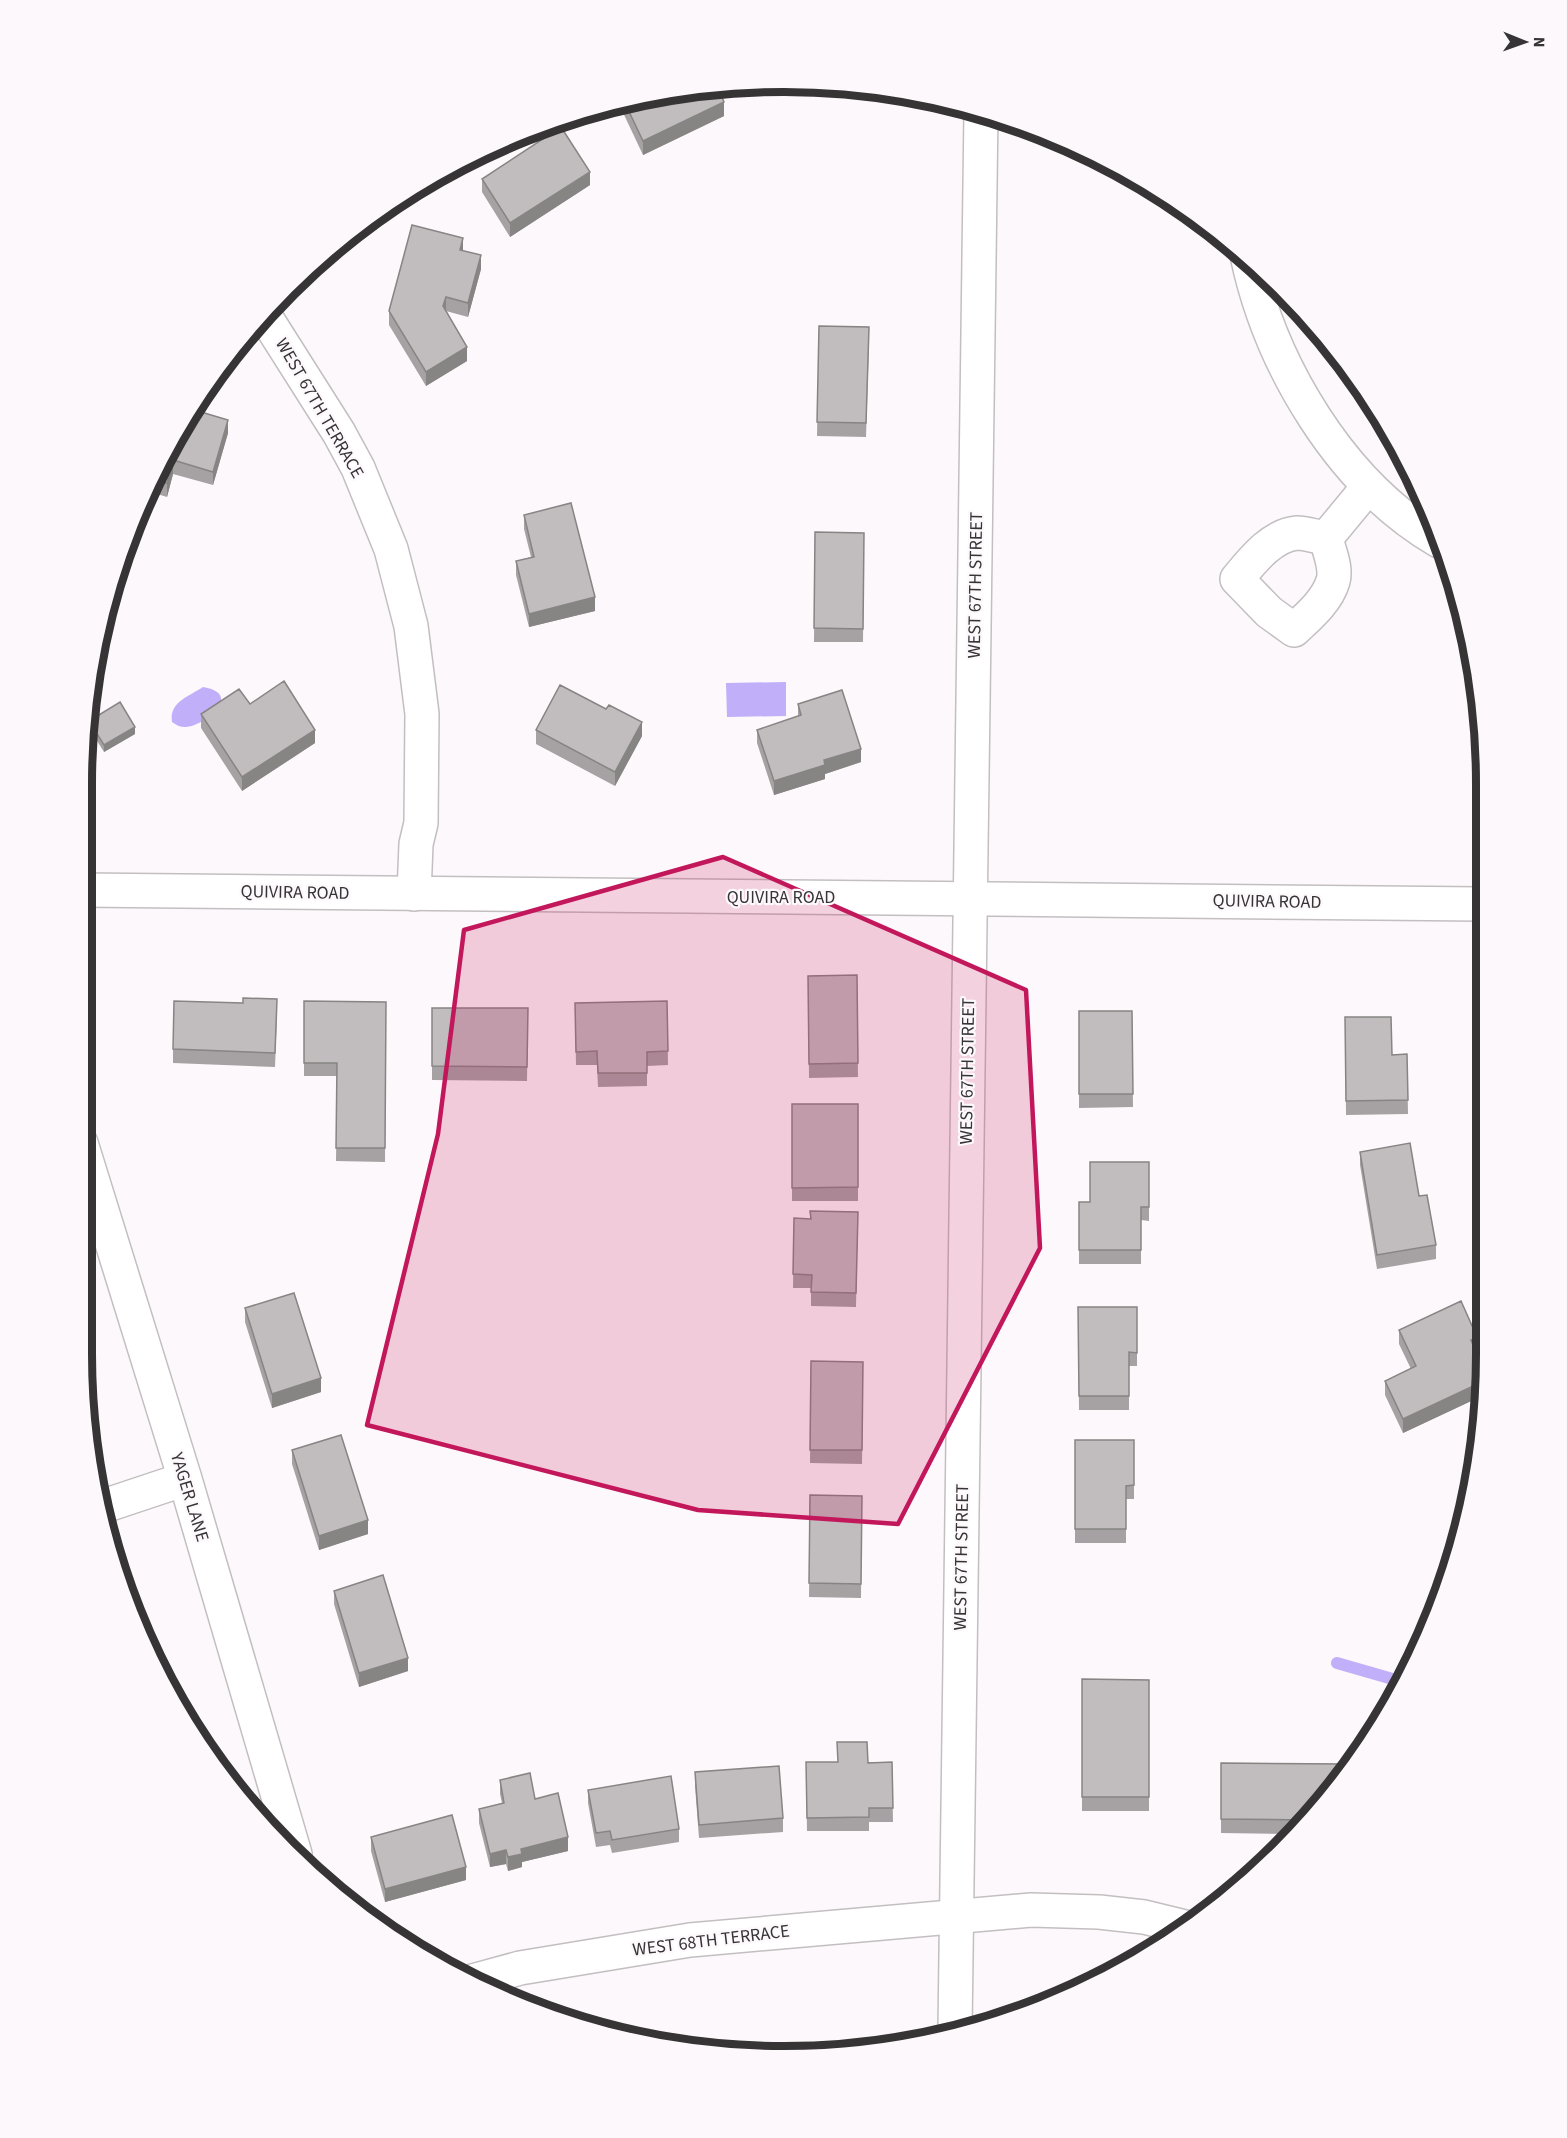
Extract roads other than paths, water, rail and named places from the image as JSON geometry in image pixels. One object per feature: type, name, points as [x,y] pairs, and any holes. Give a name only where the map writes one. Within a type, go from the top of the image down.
[{"type":"street","name":"WEST 67TH STREET","points":[[955,2025],[981,120]]},
{"type":"street","points":[[1253,275],[1265,318],[1301,397],[1326,434],[1369,486],[1419,529],[1429,535]]},
{"type":"street","name":"WEST 67TH TERRACE","points":[[268,321],[339,433],[358,468],[391,549],[411,626],[422,714],[421,822],[416,844],[414,894]]},
{"type":"street","points":[[1326,538],[1369,486]]},
{"type":"street","name":"QUIVIRA ROAD","points":[[92,890],[1476,903]]},
{"type":"street","name":"YAGER LANE","points":[[92,1179],[185,1479],[291,1841]]},
{"type":"street","points":[[108,1505],[185,1479]]},
{"type":"street","name":"WEST 68TH TERRACE","points":[[484,1978],[520,1968],[690,1940],[1031,1910],[1099,1912],[1144,1917],[1176,1925]]},
{"type":"waterway","points":[[1337,1663],[1394,1679]]}]
